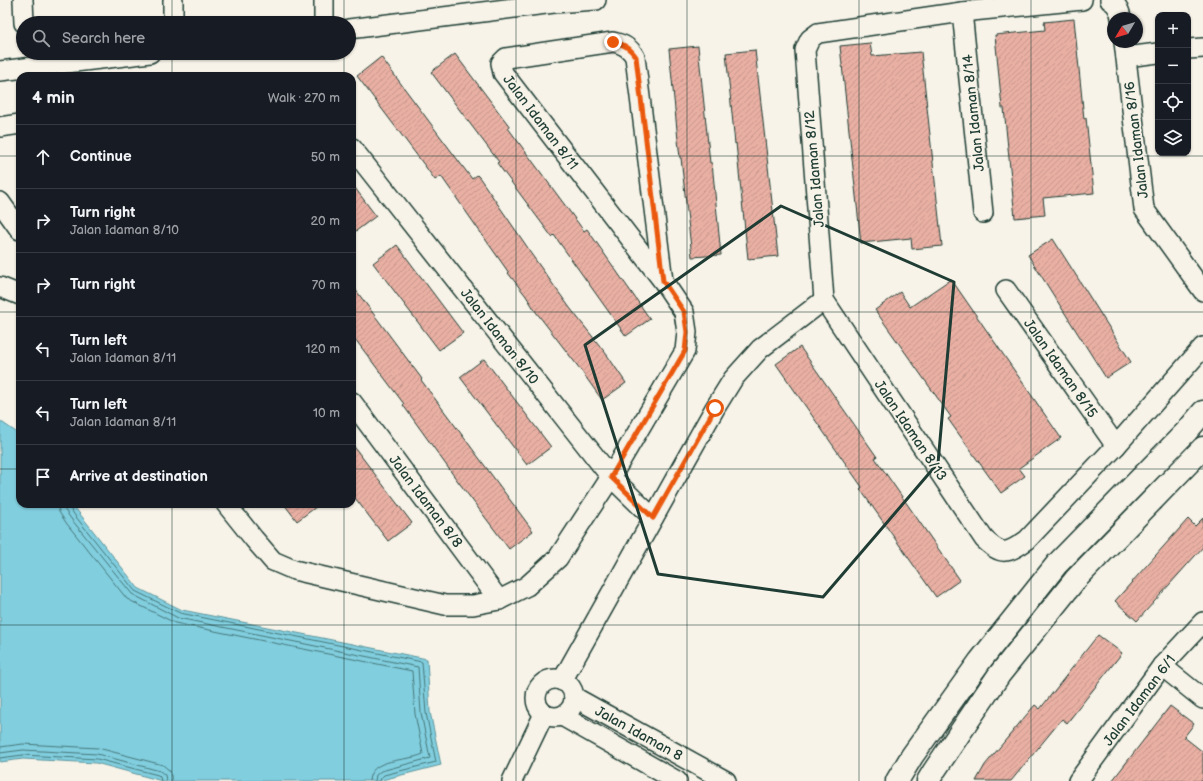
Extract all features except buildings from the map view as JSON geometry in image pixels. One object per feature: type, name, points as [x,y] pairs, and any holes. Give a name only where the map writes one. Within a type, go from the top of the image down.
[{"type":"main road","points":[[897,781],[912,756],[980,661],[1057,564],[1187,431],[1203,412]]},
{"type":"main road","points":[[928,781],[999,675],[1075,580],[1203,448]]},
{"type":"street","points":[[23,0],[24,16]]},
{"type":"street","points":[[173,0],[173,16]]},
{"type":"street","points":[[324,0],[324,16]]},
{"type":"street","points":[[356,27],[472,7],[596,0]]},
{"type":"street","points":[[962,12],[1082,0]]},
{"type":"street","name":"Jalan Idaman 8/12","points":[[824,300],[805,50],[810,39],[818,33],[962,12]]},
{"type":"street","name":"Jalan Idaman 8/14","points":[[962,12],[983,213]]},
{"type":"street","name":"Jalan Idaman 8/11","points":[[229,508],[273,561],[294,570],[445,605],[473,605],[499,600],[527,586],[558,558],[611,477],[685,351],[687,332],[684,312],[663,281],[503,73],[501,63],[506,58],[613,42],[620,43],[632,51],[636,57],[663,281]]},
{"type":"street","points":[[1191,49],[1203,48]]},
{"type":"street","points":[[1125,49],[1155,53]]},
{"type":"street","name":"Jalan Idaman 8/16","points":[[1125,49],[1144,209],[1203,291]]},
{"type":"street","points":[[0,72],[24,61],[40,60]]},
{"type":"street","points":[[0,127],[16,125]]},
{"type":"street","name":"Jalan Idaman 8/10","points":[[356,153],[611,477],[653,518]]},
{"type":"street","points":[[0,202],[16,224]]},
{"type":"street","points":[[0,287],[16,293]]},
{"type":"street","name":"Jalan Idaman 8/15","points":[[1006,290],[1116,446]]},
{"type":"street","points":[[562,680],[715,408],[733,379],[760,349],[824,300]]},
{"type":"street","name":"Jalan Idaman 8/13","points":[[824,300],[984,539],[994,548],[1004,552],[1015,548],[1027,540],[1116,446]]},
{"type":"street","points":[[1116,446],[1203,347]]},
{"type":"street","name":"Jalan Idaman 8/8","points":[[356,407],[499,600]]},
{"type":"street","name":"Jalan Idaman 6/1","points":[[1078,781],[1162,666],[1203,622]]},
{"type":"street","points":[[1162,666],[1203,699]]},
{"type":"street","points":[[550,680],[562,680],[573,691],[574,703],[571,708],[567,713],[553,715],[540,710],[537,704],[537,692],[544,683],[550,680]]},
{"type":"street","name":"Jalan Idaman 8","points":[[574,696],[705,776],[726,781]]},
{"type":"street","points":[[516,780],[553,715]]},
{"type":"street","name":"Jalan Idaman 8","points":[[553,715],[677,781]]},
{"type":"highlighted area","points":[[781,206],[954,282],[938,463],[823,597],[658,574],[585,345]]},
{"type":"water","points":[[0,421],[16,432],[16,508],[75,508],[138,588],[182,610],[427,659],[430,712],[441,765],[378,781],[162,781],[96,763],[23,759],[0,762]]},
{"type":"route","points":[[613,42],[626,46],[636,57],[663,281],[684,312],[687,332],[685,351],[611,477],[653,518],[715,408]]}]
